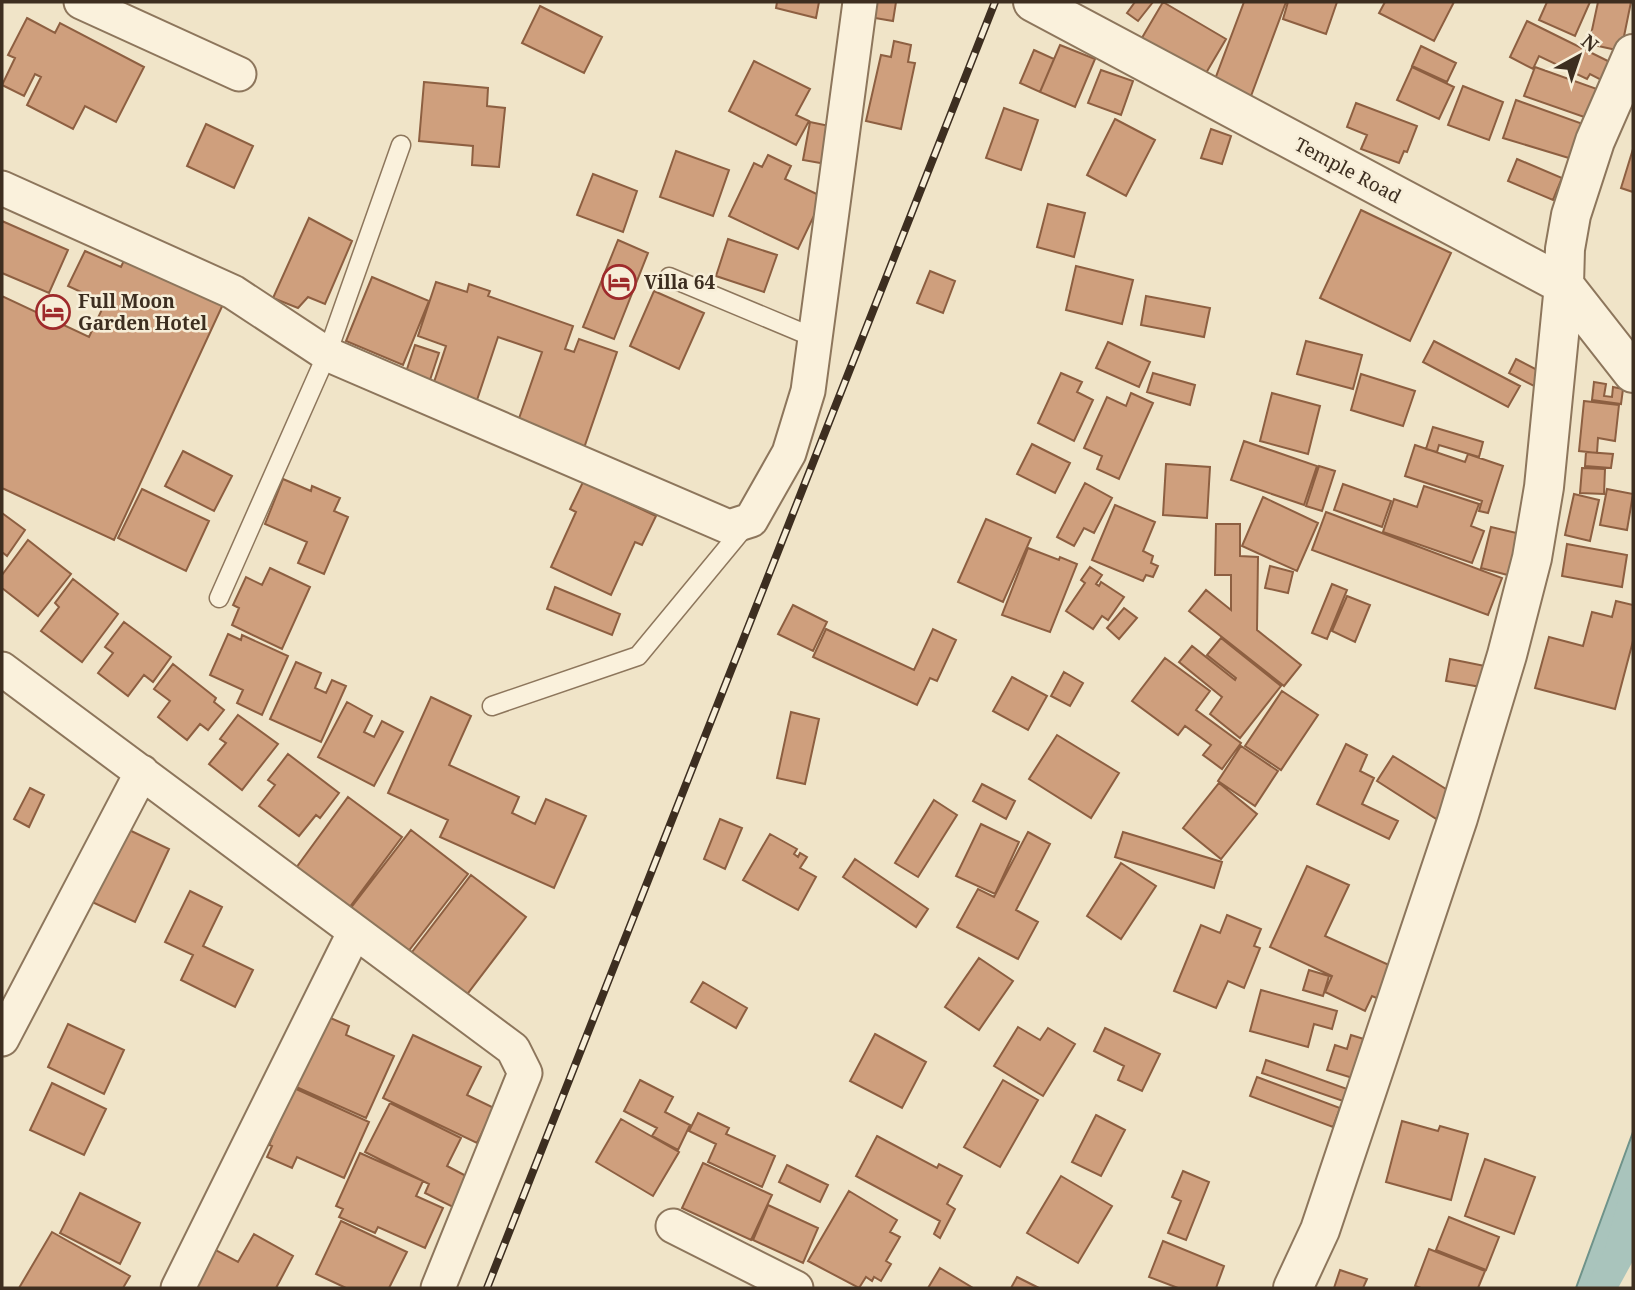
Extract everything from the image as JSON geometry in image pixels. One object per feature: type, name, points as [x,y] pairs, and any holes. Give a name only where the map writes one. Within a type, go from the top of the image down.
[{"type":"street","points":[[81,2],[239,74]]},
{"type":"street","points":[[2,188],[233,292],[327,354],[729,527],[751,520],[789,453],[807,391],[860,2]]},
{"type":"street","name":"Temple Road","points":[[1033,2],[1564,285],[1633,373]]},
{"type":"street","points":[[1293,1288],[1320,1230],[1333,1192],[1458,818],[1507,655],[1532,558],[1544,487],[1564,285],[1565,249],[1579,187],[1595,141],[1633,54]]},
{"type":"street","points":[[2,669],[513,1049],[525,1073],[438,1288]]},
{"type":"street","points":[[2,1039],[142,772]]},
{"type":"street","points":[[178,1288],[354,933]]},
{"type":"street","points":[[673,1227],[796,1288]]},
{"type":"lane","points":[[219,598],[327,354],[401,145]]},
{"type":"lane","points":[[669,277],[815,338]]},
{"type":"lane","points":[[492,706],[638,656],[751,520]]},
{"type":"water","points":[[1633,1132],[1633,1199],[1626,1238],[1609,1286],[1576,1288]]},
{"type":"building","points":[[777,2],[819,2],[816,18],[776,8]]},
{"type":"building","points":[[871,2],[896,2],[893,21],[869,17]]},
{"type":"building","points":[[1135,2],[1153,2],[1138,21],[1127,13]]},
{"type":"building","points":[[1163,2],[1226,39],[1199,85],[1136,48]]},
{"type":"building","points":[[1244,2],[1286,2],[1251,96],[1214,82]]},
{"type":"building","points":[[1288,2],[1337,2],[1326,34],[1283,19]]},
{"type":"building","points":[[1385,2],[1454,2],[1434,41],[1379,13]]},
{"type":"building","points":[[1547,2],[1590,2],[1575,36],[1539,20]]},
{"type":"building","points":[[1598,2],[1631,2],[1621,51],[1589,44]]},
{"type":"building","points":[[540,6],[602,37],[584,73],[522,43]]},
{"type":"building","points":[[27,18],[55,33],[60,23],[144,67],[116,122],[85,106],[73,129],[27,105],[41,77],[35,74],[24,96],[2,85],[15,58],[8,55]]},
{"type":"building","points":[[1527,21],[1618,66],[1609,84],[1590,74],[1587,79],[1539,56],[1533,69],[1510,57]]},
{"type":"building","points":[[894,41],[911,45],[908,62],[915,63],[901,129],[866,121],[881,55],[891,57]]},
{"type":"building","points":[[1060,45],[1095,59],[1075,107],[1040,92]]},
{"type":"building","points":[[1421,46],[1456,63],[1447,82],[1412,66]]},
{"type":"building","points":[[1034,50],[1054,59],[1040,92],[1020,83]]},
{"type":"building","points":[[754,61],[810,89],[796,115],[809,121],[796,145],[729,111]]},
{"type":"building","points":[[1412,67],[1454,87],[1439,119],[1397,100]]},
{"type":"building","points":[[1535,67],[1597,89],[1587,118],[1524,96]]},
{"type":"building","points":[[1101,70],[1133,81],[1121,115],[1088,103]]},
{"type":"building","points":[[424,82],[488,88],[487,106],[505,108],[499,167],[472,165],[473,146],[419,141]]},
{"type":"building","points":[[1463,86],[1503,102],[1489,140],[1448,125]]},
{"type":"building","points":[[1516,100],[1594,128],[1582,162],[1503,138]]},
{"type":"building","points":[[1356,103],[1417,126],[1407,152],[1404,151],[1399,163],[1361,149],[1367,135],[1347,127]]},
{"type":"building","points":[[1004,108],[1038,120],[1021,170],[986,158]]},
{"type":"building","points":[[1115,119],[1155,140],[1126,196],[1087,175]]},
{"type":"building","points":[[810,122],[839,128],[832,165],[803,160]]},
{"type":"building","points":[[206,124],[253,146],[234,188],[187,166]]},
{"type":"building","points":[[1211,129],[1231,136],[1222,164],[1201,158]]},
{"type":"building","points":[[1633,149],[1633,192],[1621,188]]},
{"type":"building","points":[[676,151],[729,170],[713,216],[660,197]]},
{"type":"building","points":[[768,155],[791,166],[785,179],[823,197],[798,249],[729,216],[754,163],[762,167]]},
{"type":"building","points":[[1517,159],[1562,178],[1553,200],[1508,181]]},
{"type":"building","points":[[593,174],[637,191],[623,232],[577,215]]},
{"type":"building","points":[[1048,204],[1085,213],[1074,257],[1037,247]]},
{"type":"building","points":[[1361,210],[1451,253],[1410,341],[1320,298]]},
{"type":"building","points":[[309,218],[352,241],[325,304],[308,297],[298,308],[273,298]]},
{"type":"building","name":"Full Moon Garden Hotel","points":[[2,221],[68,250],[49,293],[2,273]]},
{"type":"building","points":[[728,239],[777,255],[764,292],[716,276]]},
{"type":"building","points":[[618,240],[648,253],[614,339],[583,327]]},
{"type":"building","name":"Full Moon Garden Hotel","points":[[85,251],[121,267],[127,254],[225,300],[114,540],[2,488],[2,296],[89,337],[105,303],[68,286]]},
{"type":"building","points":[[1076,266],[1133,280],[1122,324],[1066,310]]},
{"type":"building","points":[[930,271],[955,281],[943,313],[917,303]]},
{"type":"building","points":[[372,277],[429,301],[403,365],[346,341]]},
{"type":"building","points":[[436,282],[467,292],[469,284],[490,291],[488,296],[573,326],[565,349],[574,352],[579,339],[617,352],[584,448],[515,430],[542,352],[498,337],[476,403],[432,388],[446,346],[418,336]]},
{"type":"building","points":[[654,291],[704,313],[679,369],[630,346]]},
{"type":"building","points":[[1146,296],[1210,308],[1204,337],[1141,325]]},
{"type":"building","points":[[1306,341],[1362,355],[1353,389],[1297,374]]},
{"type":"building","points":[[1434,341],[1520,386],[1508,407],[1423,362]]},
{"type":"building","points":[[1108,342],[1150,362],[1139,387],[1096,368]]},
{"type":"building","points":[[415,345],[439,353],[426,392],[402,384]]},
{"type":"building","points":[[1516,359],[1545,374],[1538,388],[1509,373]]},
{"type":"building","points":[[1061,373],[1082,382],[1077,392],[1093,400],[1074,441],[1038,423]]},
{"type":"building","points":[[1153,373],[1195,385],[1190,405],[1147,392]]},
{"type":"building","points":[[1361,374],[1415,391],[1403,426],[1351,410]]},
{"type":"building","points":[[1594,382],[1606,384],[1604,396],[1612,397],[1613,387],[1623,389],[1621,404],[1592,400]]},
{"type":"building","points":[[1131,393],[1153,403],[1119,479],[1097,469],[1102,456],[1084,448],[1107,397],[1126,406]]},
{"type":"building","points":[[1272,393],[1320,406],[1308,454],[1260,441]]},
{"type":"building","points":[[1584,401],[1619,405],[1615,441],[1598,438],[1597,453],[1579,451]]},
{"type":"building","points":[[1433,427],[1483,442],[1479,457],[1439,445],[1437,452],[1426,449]]},
{"type":"building","points":[[1244,441],[1317,466],[1304,505],[1231,480]]},
{"type":"building","points":[[1032,444],[1070,463],[1055,493],[1017,474]]},
{"type":"building","points":[[1415,445],[1465,462],[1468,454],[1503,466],[1488,513],[1479,511],[1482,501],[1405,476]]},
{"type":"building","points":[[183,451],[232,476],[214,511],[165,486]]},
{"type":"building","points":[[1586,452],[1613,454],[1611,468],[1585,466]]},
{"type":"building","points":[[1166,464],[1210,467],[1207,518],[1163,515]]},
{"type":"building","points":[[1319,466],[1335,471],[1322,511],[1306,506]]},
{"type":"building","points":[[1582,468],[1605,469],[1604,494],[1580,493]]},
{"type":"building","points":[[283,479],[311,491],[312,486],[340,498],[334,511],[348,517],[324,574],[298,563],[307,542],[265,524]]},
{"type":"building","points":[[583,482],[656,516],[642,545],[635,542],[611,595],[551,567],[576,512],[570,509]]},
{"type":"building","points":[[1085,483],[1112,498],[1094,533],[1084,528],[1074,546],[1057,537]]},
{"type":"building","points":[[1343,484],[1391,501],[1382,527],[1334,510]]},
{"type":"building","points":[[1424,486],[1479,504],[1471,526],[1484,531],[1472,563],[1383,532],[1394,499],[1417,507]]},
{"type":"building","points":[[142,489],[209,521],[186,571],[118,538]]},
{"type":"building","points":[[1607,489],[1633,494],[1627,530],[1600,525]]},
{"type":"building","points":[[1574,494],[1599,500],[1590,541],[1565,535]]},
{"type":"building","points":[[1263,497],[1318,523],[1297,571],[1242,546]]},
{"type":"building","points":[[1115,505],[1155,522],[1143,551],[1153,556],[1151,563],[1158,566],[1153,577],[1146,575],[1143,581],[1092,560]]},
{"type":"building","points":[[1326,512],[1502,578],[1488,615],[1312,550]]},
{"type":"building","points":[[2,513],[25,530],[7,556],[2,552]]},
{"type":"building","points":[[986,519],[1031,538],[1003,602],[958,582]]},
{"type":"building","points":[[1216,524],[1240,524],[1240,556],[1258,557],[1257,630],[1301,665],[1284,686],[1189,611],[1206,590],[1231,610],[1231,575],[1215,575]]},
{"type":"building","points":[[1491,527],[1529,536],[1519,578],[1481,568]]},
{"type":"building","points":[[28,540],[71,574],[38,616],[2,588],[2,575]]},
{"type":"building","points":[[1567,544],[1627,555],[1622,587],[1562,576]]},
{"type":"building","points":[[1028,548],[1077,564],[1050,632],[1002,615]]},
{"type":"building","points":[[1270,566],[1293,572],[1288,593],[1265,588]]},
{"type":"building","points":[[1090,567],[1102,575],[1096,584],[1099,586],[1101,582],[1124,597],[1108,620],[1102,616],[1093,629],[1066,611],[1085,583],[1081,580]]},
{"type":"building","points":[[270,568],[310,587],[282,649],[232,625],[239,608],[233,605],[246,577],[262,585]]},
{"type":"building","points":[[73,579],[118,614],[82,662],[41,631],[59,607],[55,603]]},
{"type":"building","points":[[1332,584],[1347,590],[1327,639],[1312,633]]},
{"type":"building","points":[[555,587],[620,614],[612,635],[547,609]]},
{"type":"building","points":[[1347,596],[1370,605],[1355,642],[1332,631]]},
{"type":"building","points":[[1616,601],[1633,605],[1633,641],[1615,709],[1535,688],[1549,637],[1583,646],[1592,612],[1612,617]]},
{"type":"building","points":[[793,605],[827,622],[813,651],[778,634]]},
{"type":"building","points":[[1124,608],[1137,618],[1119,639],[1107,628]]},
{"type":"building","points":[[124,622],[171,657],[153,682],[144,675],[128,696],[98,673],[113,653],[105,647]]},
{"type":"building","points":[[826,629],[914,670],[933,629],[956,640],[937,681],[930,678],[917,705],[813,657]]},
{"type":"building","points":[[228,634],[241,640],[242,635],[288,656],[262,715],[237,703],[243,690],[210,675]]},
{"type":"building","points":[[1221,638],[1281,686],[1240,738],[1210,714],[1222,697],[1179,662],[1192,646],[1235,680],[1236,678],[1207,655]]},
{"type":"building","points":[[1165,658],[1210,691],[1196,710],[1241,743],[1222,769],[1203,755],[1211,745],[1185,726],[1178,735],[1132,701]]},
{"type":"building","points":[[1450,659],[1485,666],[1481,687],[1446,681]]},
{"type":"building","points":[[296,662],[321,673],[315,688],[326,693],[332,680],[346,686],[321,742],[270,719]]},
{"type":"building","points":[[173,664],[216,698],[214,702],[224,710],[208,730],[200,724],[187,740],[158,717],[170,701],[154,689]]},
{"type":"building","points":[[1064,672],[1083,683],[1070,706],[1051,696]]},
{"type":"building","points":[[1012,677],[1047,696],[1028,730],[993,711]]},
{"type":"building","points":[[1282,691],[1318,715],[1281,770],[1245,746]]},
{"type":"building","points":[[431,697],[471,716],[449,765],[519,797],[512,813],[535,824],[546,799],[586,816],[554,888],[440,837],[448,820],[388,793]]},
{"type":"building","points":[[347,702],[372,716],[364,732],[374,737],[382,721],[403,732],[374,786],[318,757]]},
{"type":"building","points":[[791,712],[819,719],[805,784],[777,778]]},
{"type":"building","points":[[238,715],[278,744],[242,790],[209,764],[226,743],[220,739]]},
{"type":"building","points":[[1057,735],[1119,773],[1091,818],[1029,779]]},
{"type":"building","points":[[1346,744],[1367,755],[1360,771],[1374,778],[1362,804],[1398,821],[1389,839],[1317,804]]},
{"type":"building","points":[[1241,746],[1278,771],[1255,806],[1218,781]]},
{"type":"building","points":[[288,754],[339,793],[320,818],[316,815],[299,836],[259,806],[275,785],[268,780]]},
{"type":"building","points":[[1393,756],[1454,794],[1438,820],[1377,781]]},
{"type":"building","points":[[1219,783],[1257,814],[1221,859],[1183,828]]},
{"type":"building","points":[[982,784],[1015,801],[1006,819],[973,801]]},
{"type":"building","points":[[30,788],[44,795],[29,827],[14,819]]},
{"type":"building","points":[[348,797],[402,837],[349,908],[296,868]]},
{"type":"building","points":[[934,800],[957,815],[918,877],[895,863]]},
{"type":"building","points":[[720,819],[742,828],[725,869],[704,859]]},
{"type":"building","points":[[981,824],[1019,842],[995,894],[956,876]]},
{"type":"building","points":[[125,828],[169,849],[135,922],[90,901]]},
{"type":"building","points":[[411,830],[468,874],[407,953],[350,909]]},
{"type":"building","points":[[1028,832],[1050,844],[1016,910],[1038,922],[1018,959],[957,927],[978,889],[994,897]]},
{"type":"building","points":[[1123,832],[1222,862],[1214,888],[1115,857]]},
{"type":"building","points":[[770,834],[797,849],[794,854],[798,857],[800,853],[807,857],[800,868],[816,877],[798,910],[743,880]]},
{"type":"building","points":[[855,859],[928,909],[916,927],[843,877]]},
{"type":"building","points":[[1121,863],[1156,886],[1121,939],[1087,916]]},
{"type":"building","points":[[1307,866],[1349,885],[1325,936],[1400,970],[1386,1002],[1372,996],[1365,1011],[1325,992],[1332,976],[1270,947]]},
{"type":"building","points":[[471,875],[526,917],[465,997],[409,956]]},
{"type":"building","points":[[190,891],[222,907],[203,946],[253,970],[235,1007],[181,980],[193,955],[165,942]]},
{"type":"building","points":[[1227,915],[1261,929],[1254,946],[1260,948],[1244,988],[1228,981],[1216,1008],[1174,991],[1201,925],[1220,933]]},
{"type":"building","points":[[979,958],[1013,981],[979,1030],[945,1007]]},
{"type":"building","points":[[1309,970],[1329,976],[1323,996],[1303,990]]},
{"type":"building","points":[[703,982],[747,1008],[736,1028],[691,1002]]},
{"type":"building","points":[[1261,990],[1337,1011],[1332,1029],[1314,1024],[1308,1047],[1250,1031]]},
{"type":"building","points":[[326,1016],[349,1026],[346,1035],[394,1056],[366,1118],[294,1086]]},
{"type":"building","points":[[68,1024],[124,1050],[104,1094],[48,1067]]},
{"type":"building","points":[[1018,1027],[1040,1040],[1048,1028],[1075,1044],[1043,1096],[994,1066]]},
{"type":"building","points":[[1105,1028],[1160,1054],[1142,1091],[1118,1080],[1124,1066],[1094,1051]]},
{"type":"building","points":[[875,1034],[926,1062],[902,1108],[850,1081]]},
{"type":"building","points":[[413,1035],[481,1067],[467,1095],[494,1108],[477,1143],[383,1098]]},
{"type":"building","points":[[1351,1035],[1370,1041],[1359,1080],[1327,1070],[1335,1045],[1347,1049]]},
{"type":"building","points":[[1266,1060],[1350,1090],[1346,1102],[1262,1073]]},
{"type":"building","points":[[1257,1077],[1340,1108],[1333,1127],[1250,1096]]},
{"type":"building","points":[[640,1080],[673,1097],[665,1112],[690,1125],[678,1150],[652,1136],[657,1128],[624,1111]]},
{"type":"building","points":[[1003,1080],[1038,1100],[1000,1167],[964,1147]]},
{"type":"building","points":[[52,1083],[106,1109],[84,1155],[30,1130]]},
{"type":"building","points":[[294,1088],[369,1122],[344,1178],[297,1157],[292,1168],[267,1157],[272,1146],[269,1145]]},
{"type":"building","points":[[390,1103],[461,1138],[447,1166],[470,1178],[455,1208],[425,1193],[429,1184],[365,1152]]},
{"type":"building","points":[[698,1113],[729,1128],[726,1134],[775,1156],[762,1187],[708,1162],[716,1144],[689,1131]]},
{"type":"building","points":[[1096,1115],[1125,1130],[1101,1176],[1072,1162]]},
{"type":"building","points":[[621,1119],[679,1152],[653,1196],[596,1162]]},
{"type":"building","points":[[1402,1121],[1438,1131],[1440,1126],[1468,1134],[1451,1200],[1386,1182]]},
{"type":"building","points":[[877,1136],[937,1168],[939,1164],[962,1176],[947,1204],[955,1209],[940,1238],[934,1234],[940,1221],[856,1176]]},
{"type":"building","points":[[360,1153],[423,1181],[416,1196],[443,1208],[425,1248],[378,1227],[375,1233],[339,1217],[343,1209],[336,1206]]},
{"type":"building","points":[[1485,1159],[1535,1177],[1514,1234],[1465,1216]]},
{"type":"building","points":[[703,1163],[772,1195],[751,1240],[682,1208]]},
{"type":"building","points":[[787,1165],[828,1185],[820,1202],[779,1182]]},
{"type":"building","points":[[1183,1171],[1209,1182],[1186,1240],[1168,1233],[1181,1201],[1172,1197]]},
{"type":"building","points":[[1061,1176],[1112,1206],[1078,1263],[1027,1233]]},
{"type":"building","points":[[849,1191],[897,1220],[890,1232],[900,1237],[886,1261],[891,1264],[881,1281],[874,1277],[872,1281],[866,1277],[859,1288],[808,1261]]},
{"type":"building","points":[[80,1193],[140,1223],[120,1264],[60,1233]]},
{"type":"building","points":[[768,1205],[818,1228],[803,1263],[753,1240]]},
{"type":"building","points":[[1449,1217],[1499,1237],[1486,1270],[1436,1250]]},
{"type":"building","points":[[341,1221],[407,1252],[389,1288],[346,1288],[316,1274]]},
{"type":"building","points":[[52,1232],[130,1276],[123,1288],[19,1288]]},
{"type":"building","points":[[254,1234],[293,1256],[276,1288],[190,1288],[212,1248],[238,1262]]},
{"type":"building","points":[[1163,1241],[1224,1266],[1216,1288],[1178,1288],[1149,1277]]},
{"type":"building","points":[[1429,1249],[1485,1271],[1478,1288],[1415,1286]]},
{"type":"building","points":[[940,1268],[973,1288],[928,1288]]},
{"type":"building","points":[[1340,1270],[1367,1279],[1363,1288],[1334,1288]]},
{"type":"building","points":[[1017,1277],[1039,1288],[1011,1288]]},
{"type":"waterway","points":[[1601,1288],[1618,1257],[1633,1202]]},
{"type":"railway","points":[[487,1288],[995,2]]},
{"type":"place","name":"Villa 64","points":[[619,282]]},
{"type":"place","name":"Full Moon Garden Hotel","points":[[53,312]]}]
